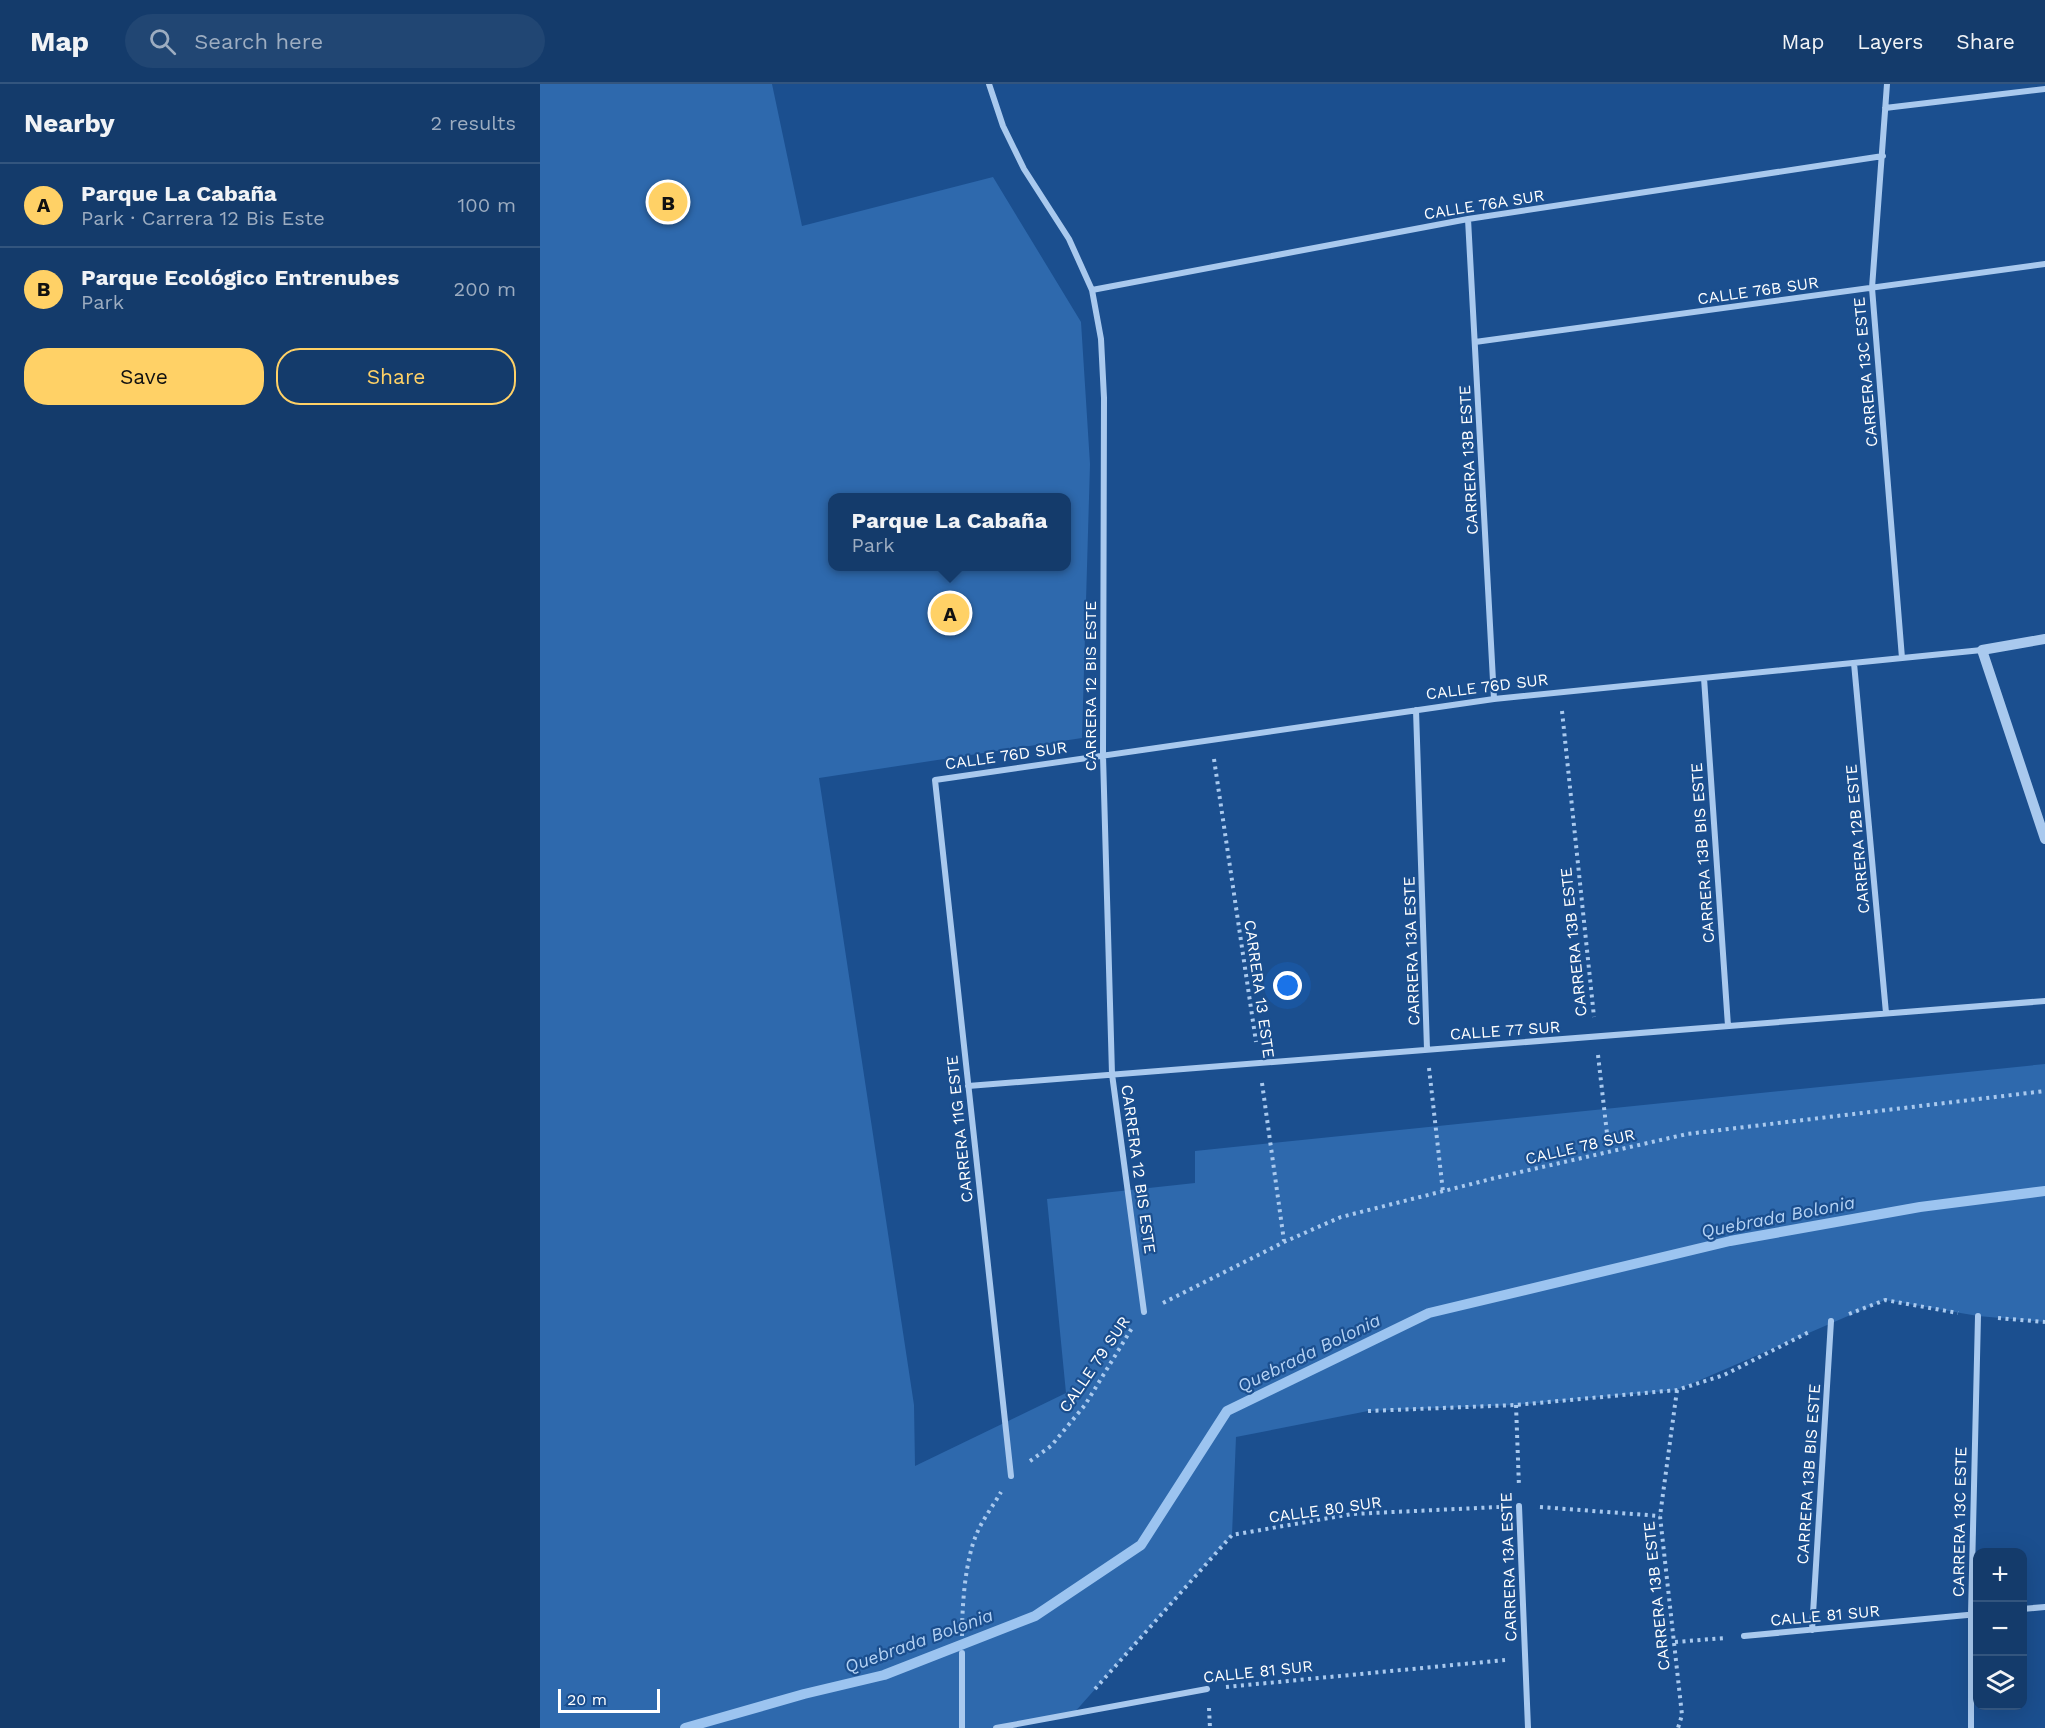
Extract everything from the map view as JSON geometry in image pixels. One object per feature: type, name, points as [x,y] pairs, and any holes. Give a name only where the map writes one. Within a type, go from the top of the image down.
[{"type":"street","name":"CARRERA 12 BIS ESTE","points":[[989,84],[1003,126],[1024,169],[1069,239],[1092,290],[1101,339],[1104,398],[1103,756],[1113,1074],[1144,1312]]},
{"type":"street","name":"CARRERA 13C ESTE","points":[[1887,84],[1872,288],[1902,658]]},
{"type":"street","points":[[1885,108],[2045,89]]},
{"type":"street","name":"CALLE 76A SUR","points":[[1092,290],[1468,219],[1882,156]]},
{"type":"street","name":"CARRERA 13B ESTE","points":[[1468,219],[1494,699]]},
{"type":"street","name":"CALLE 76B SUR","points":[[1475,342],[2045,264]]},
{"type":"street","name":"CALLE 76D SUR","points":[[935,780],[1494,699],[1982,650],[2045,639]]},
{"type":"street","points":[[1982,650],[2045,839]]},
{"type":"street","name":"CARRERA 12B ESTE","points":[[1854,663],[1887,1013]]},
{"type":"street","name":"CARRERA 13B BIS ESTE","points":[[1704,678],[1728,1026]]},
{"type":"street","name":"CARRERA 13A ESTE","points":[[1416,710],[1428,1049]]},
{"type":"street","name":"CARRERA 11G ESTE","points":[[935,780],[1011,1476]]},
{"type":"street","name":"CALLE 77 SUR","points":[[968,1086],[2045,1001]]},
{"type":"street","name":"CARRERA 13C ESTE","points":[[1974,1602],[1978,1316]]},
{"type":"street","name":"CARRERA 13B BIS ESTE","points":[[1812,1630],[1831,1321]]},
{"type":"street","name":"CARRERA 13A ESTE","points":[[1519,1506],[1528,1728]]},
{"type":"street","points":[[2027,1609],[2045,1607]]},
{"type":"street","name":"CALLE 81 SUR","points":[[1744,1636],[1973,1614]]},
{"type":"street","name":"CARRERA 13C ESTE","points":[[1971,1728],[1973,1652]]},
{"type":"street","points":[[962,1653],[962,1728]]},
{"type":"street","name":"CALLE 81 SUR","points":[[996,1728],[1207,1689]]},
{"type":"path","name":"CARRERA 13B ESTE","points":[[1560,693],[1609,1152]]},
{"type":"path","name":"CARRERA 13 ESTE","points":[[1212,740],[1284,1242]]},
{"type":"path","name":"CARRERA 13A ESTE","points":[[1428,1049],[1443,1192]]},
{"type":"path","name":"CALLE 78 SUR","points":[[1144,1312],[1284,1242],[1341,1217],[1687,1134],[2045,1091]]},
{"type":"path","points":[[1368,1411],[1516,1405],[1677,1390],[1724,1376],[1831,1321],[1885,1300],[1978,1316],[2045,1322]]},
{"type":"path","name":"CALLE 79 SUR","points":[[1011,1476],[1051,1446],[1085,1405],[1126,1335],[1144,1312]]},
{"type":"path","name":"CARRERA 13B ESTE","points":[[1677,1390],[1660,1516],[1682,1714],[1678,1728]]},
{"type":"path","name":"CARRERA 13A ESTE","points":[[1516,1405],[1519,1506]]},
{"type":"path","points":[[962,1608],[966,1575],[976,1534],[1011,1476]]},
{"type":"path","name":"CALLE 80 SUR","points":[[1072,1714],[1232,1535],[1352,1514],[1519,1506],[1660,1516]]},
{"type":"path","points":[[1675,1642],[1744,1636]]},
{"type":"path","name":"CALLE 81 SUR","points":[[1207,1689],[1524,1658]]},
{"type":"shaded area","points":[[540,84],[772,84],[802,226],[993,177],[1081,322],[1090,464],[1082,738],[819,778],[914,1405],[915,1466],[1066,1393],[1047,1199],[1195,1183],[1195,1151],[2045,1064],[2045,1322],[1978,1316],[1885,1300],[1677,1390],[1516,1405],[1368,1411],[1236,1437],[1232,1535],[1073,1714],[994,1728],[540,1728]]},
{"type":"waterway","name":"Quebrada Bolonia","points":[[685,1728],[804,1694],[884,1675],[1035,1616],[1141,1545],[1227,1411],[1429,1313],[1730,1241],[1920,1207],[2045,1191]]},
{"type":"place","name":"Parque Ecológico Entrenubes","points":[[668,202]]},
{"type":"place","name":"Parque La Cabaña","points":[[950,613]]}]
